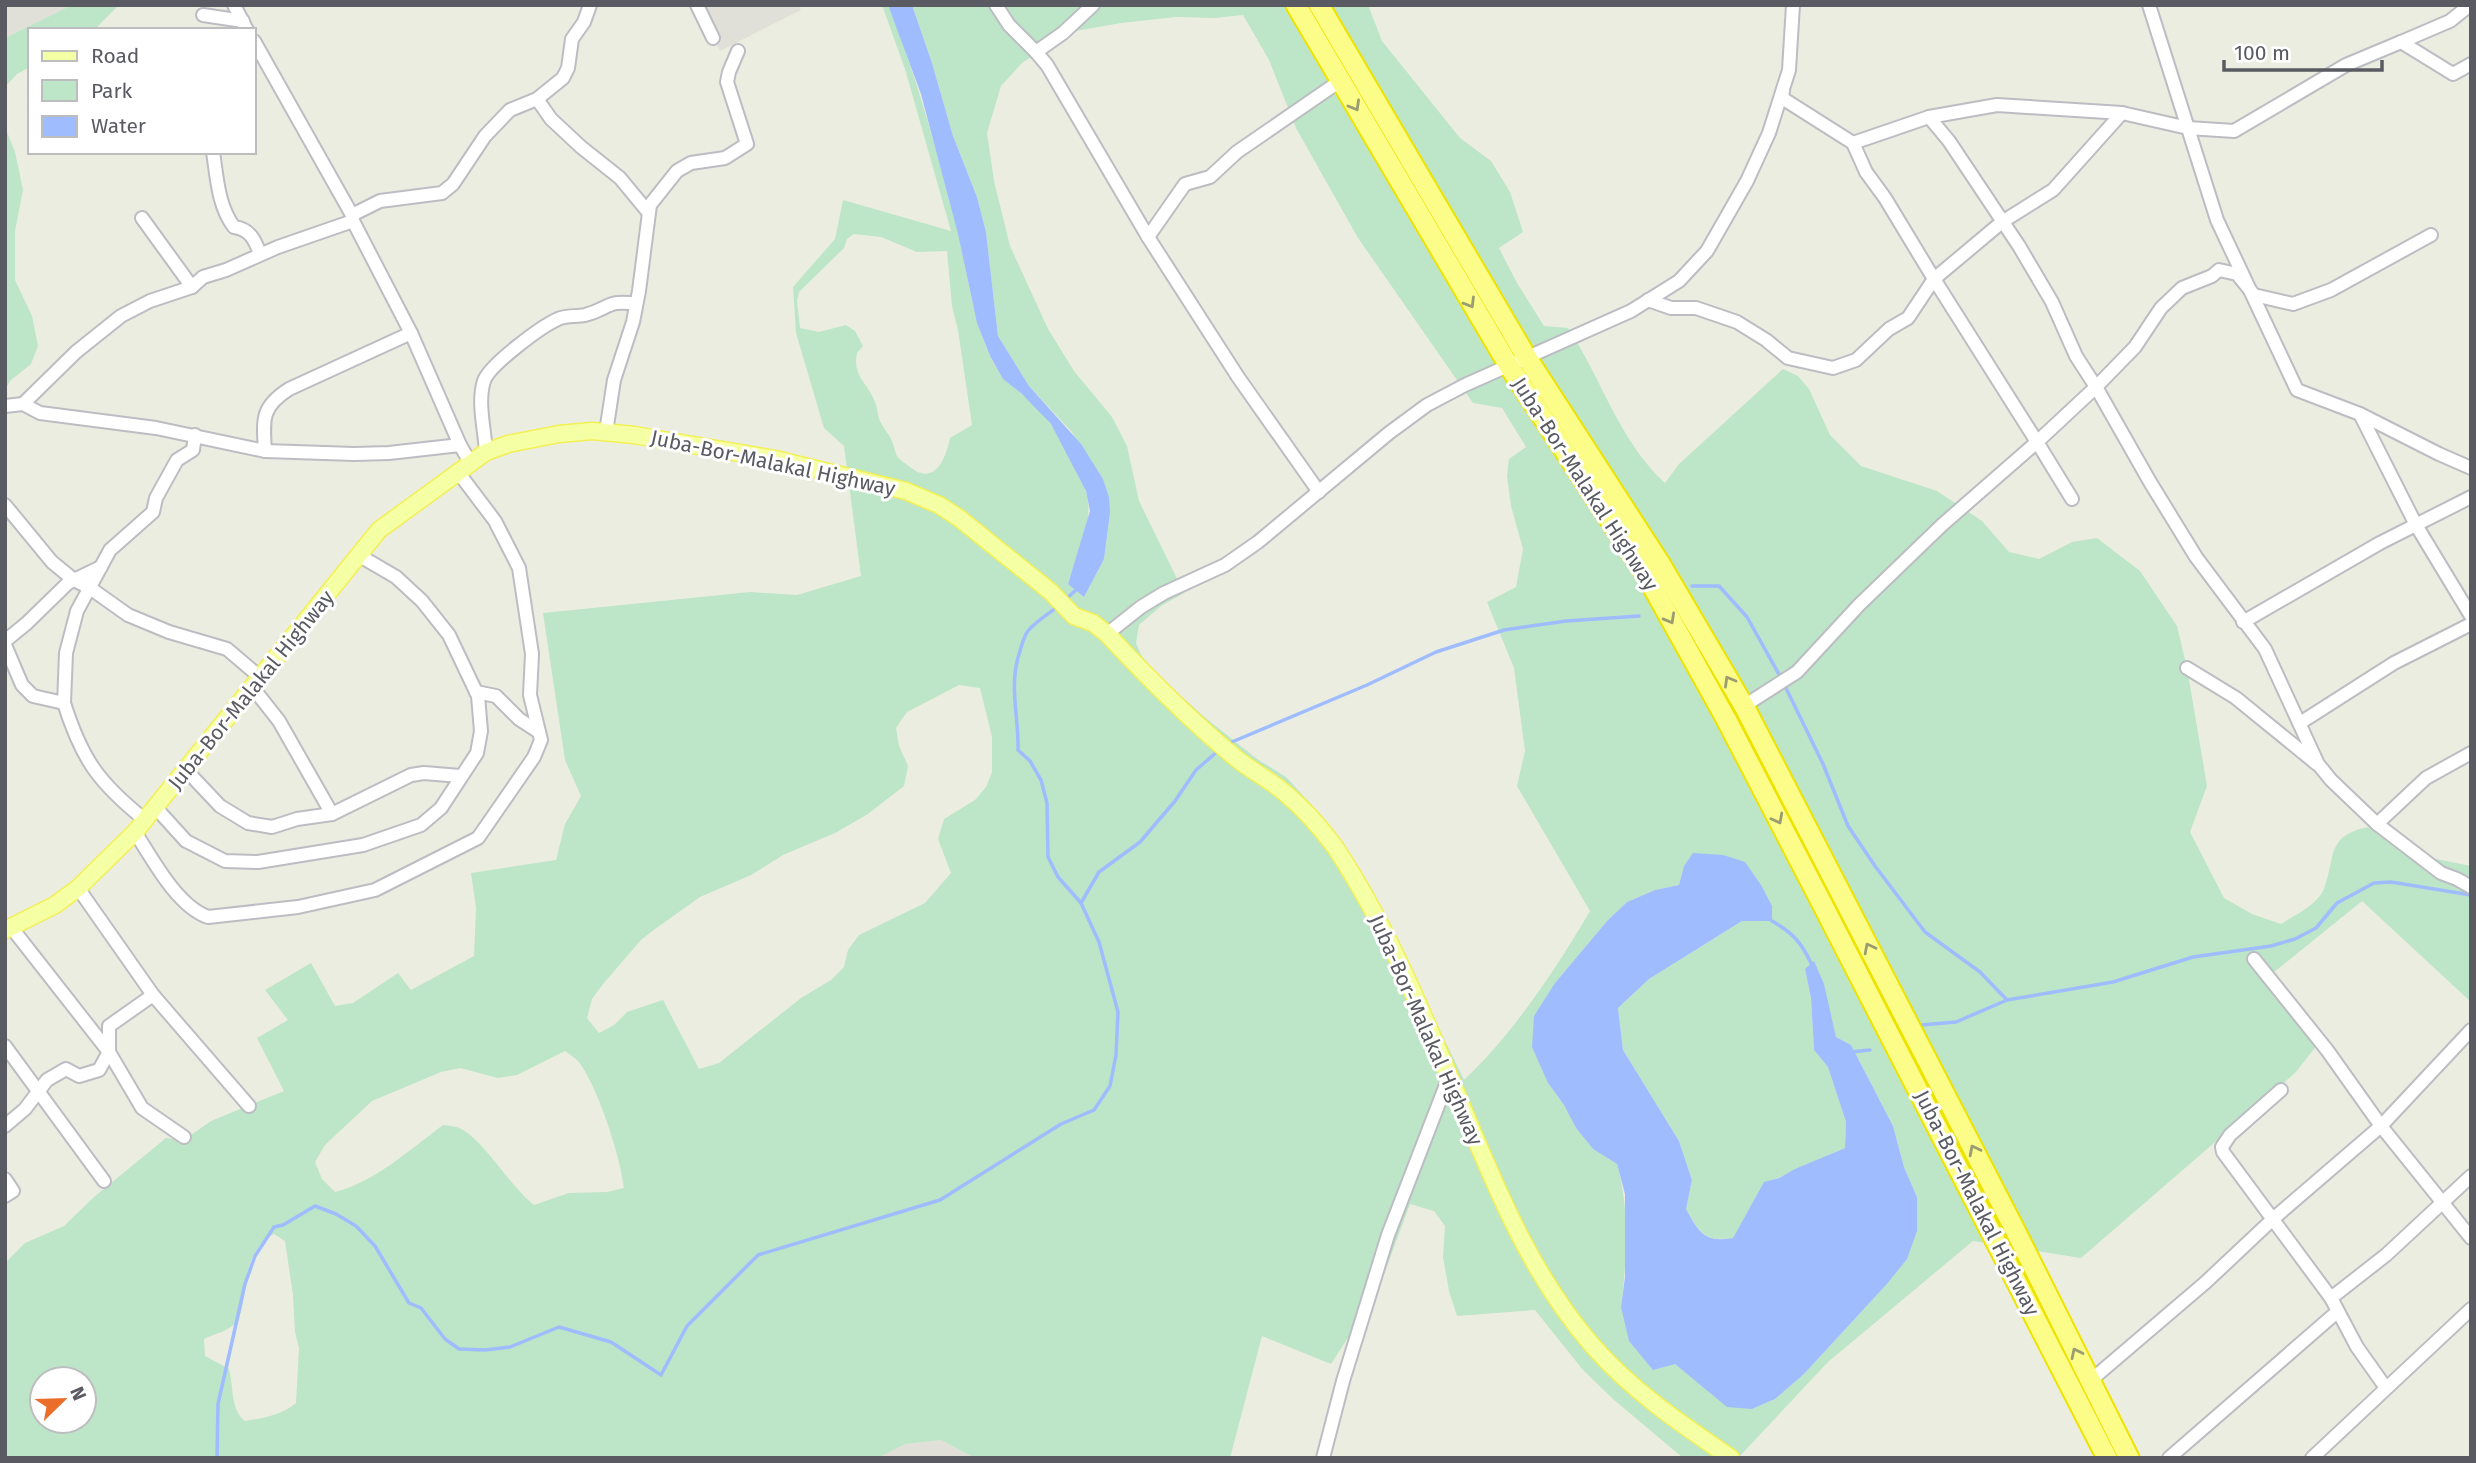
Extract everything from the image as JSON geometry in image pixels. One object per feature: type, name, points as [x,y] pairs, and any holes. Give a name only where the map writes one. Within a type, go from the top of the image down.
[{"type":"highway","name":"Juba-Bor-Malakal Highway","points":[[1296,5],[1508,366],[1646,575],[1726,719],[2107,1458]]},
{"type":"highway","name":"Juba-Bor-Malakal Highway","points":[[1319,5],[1527,358],[1661,565],[1744,706],[2006,1212],[2129,1458]]},
{"type":"main road","name":"Juba-Bor-Malakal Highway","points":[[8,929],[55,905],[78,888],[145,820],[379,530],[486,452],[508,444],[559,434],[606,432],[646,436],[775,459],[906,491],[939,505],[959,518],[1051,592],[1074,616],[1093,623],[1107,634],[1207,733],[1303,808],[1333,845],[1382,926],[1425,1017],[1482,1157],[1550,1288],[1599,1352],[1638,1391],[1731,1458]]},
{"type":"street","points":[[234,5],[245,26]]},
{"type":"street","points":[[23,404],[76,352],[121,316],[150,301],[192,287],[203,277],[226,271],[260,254],[353,218],[380,201],[442,193],[453,184],[485,136],[510,110],[537,99],[563,78],[568,68],[572,39],[584,22],[590,5]]},
{"type":"street","points":[[697,5],[713,38]]},
{"type":"street","points":[[996,5],[1009,25],[1047,65],[1147,237],[1238,377],[1319,492]]},
{"type":"street","points":[[1036,52],[1063,33],[1093,5]]},
{"type":"street","points":[[1793,5],[1782,98],[1853,143],[1866,172],[1885,198],[2072,499]]},
{"type":"street","points":[[1107,634],[1164,593],[1226,565],[1427,405],[1465,384],[1590,331],[1679,281],[1707,251],[1747,181],[1769,133],[1789,70],[1793,5]]},
{"type":"street","points":[[2149,5],[2217,220],[2297,390],[2360,414],[2471,467]]},
{"type":"street","points":[[1853,143],[1929,117],[1997,105],[2122,113],[2188,128],[2234,131],[2346,65],[2450,21],[2470,5]]},
{"type":"street","points":[[203,15],[245,26]]},
{"type":"street","points":[[2401,42],[2453,74],[2471,64]]},
{"type":"street","points":[[145,820],[166,878],[194,912],[208,917],[286,909],[339,900],[375,890],[478,838],[534,757],[541,740],[530,695],[532,654],[519,568],[465,468],[460,445],[411,333],[353,218],[256,45]]},
{"type":"street","points":[[606,432],[614,380],[636,304],[650,205],[677,171],[691,163],[725,158],[747,144],[727,82],[738,51]]},
{"type":"street","points":[[1147,237],[1185,184],[1210,177],[1237,152],[1340,81]]},
{"type":"street","points":[[537,99],[551,119],[620,178],[648,212]]},
{"type":"street","points":[[1648,300],[1671,308],[1696,308],[1737,322],[1766,340],[1787,358],[1833,368],[1856,360],[1889,329],[1908,318],[1934,279],[2002,222],[2053,190],[2122,113]]},
{"type":"street","points":[[1929,117],[1949,141],[2019,246],[2045,291],[2076,356],[2196,557],[2266,649],[2318,764]]},
{"type":"street","points":[[213,154],[220,200],[229,220],[234,228],[244,228],[252,236],[260,254]]},
{"type":"street","points":[[142,218],[192,287]]},
{"type":"street","points":[[1744,706],[1797,672],[1868,596],[1942,525],[2038,442],[2096,387],[2135,347],[2161,308],[2182,288],[2219,270],[2237,274],[2254,295],[2293,304],[2331,290],[2431,235]]},
{"type":"street","points":[[486,452],[482,394],[484,379],[495,365],[559,318],[587,314],[620,301],[636,304]]},
{"type":"street","points":[[265,451],[263,424],[271,400],[289,389],[411,333]]},
{"type":"street","points":[[5,406],[23,404],[40,413],[195,435],[215,442],[265,451],[389,453],[460,445]]},
{"type":"street","points":[[2360,414],[2416,525],[2471,616]]},
{"type":"street","points":[[195,435],[193,450],[177,460],[156,498],[153,512],[110,550],[77,611],[66,653],[64,703],[74,736],[91,768],[114,795],[145,820],[225,861],[258,862],[363,845],[421,825],[441,808],[477,753],[481,731],[476,692],[449,635],[422,601],[396,577],[360,556]]},
{"type":"street","points":[[2243,622],[2471,497]]},
{"type":"street","points":[[5,505],[52,562],[74,580],[128,615],[169,632],[227,649],[257,683],[332,814]]},
{"type":"street","points":[[64,703],[33,696],[22,685],[5,643],[68,583],[102,567]]},
{"type":"street","points":[[2300,723],[2394,663],[2471,624]]},
{"type":"street","points":[[2187,668],[2236,698],[2318,764],[2377,824],[2441,873],[2457,878],[2471,887]]},
{"type":"street","points":[[476,692],[496,696],[519,719],[539,732]]},
{"type":"street","points":[[2377,824],[2426,778],[2471,753]]},
{"type":"street","points":[[186,770],[220,806],[248,823],[271,827],[298,819],[332,814],[411,775],[424,773],[460,776]]},
{"type":"street","points":[[78,888],[153,995],[248,1106]]},
{"type":"street","points":[[8,929],[109,1052],[142,1108],[184,1137]]},
{"type":"street","points":[[2254,959],[2327,1050],[2381,1126],[2471,1238]]},
{"type":"street","points":[[5,1126],[25,1109],[47,1080],[66,1069],[79,1076],[99,1070],[109,1052],[108,1026],[153,995]]},
{"type":"street","points":[[2090,1381],[2381,1126],[2471,1030]]},
{"type":"street","points":[[5,1046],[104,1181]]},
{"type":"street","points":[[1324,1458],[1343,1381],[1388,1235],[1449,1077]]},
{"type":"street","points":[[2281,1090],[2230,1135],[2222,1147],[2331,1298],[2357,1347],[2386,1388]]},
{"type":"street","points":[[2331,1298],[2386,1255],[2471,1176]]},
{"type":"street","points":[[5,1179],[13,1191],[5,1196]]},
{"type":"street","points":[[2312,1458],[2471,1309]]},
{"type":"street","points":[[2169,1458],[2337,1312]]},
{"type":"shaded area","points":[[5,5],[72,5],[5,38]]},
{"type":"shaded area","points":[[698,5],[798,5],[801,10],[720,51]]},
{"type":"shaded area","points":[[941,1440],[975,1458],[878,1458],[905,1444]]},
{"type":"green space","points":[[72,5],[119,5],[96,28],[28,28],[28,68],[17,74],[5,87],[5,38]]},
{"type":"green space","points":[[882,5],[888,5],[918,89],[958,233],[975,311],[990,356],[1006,379],[1053,427],[1067,448],[1083,482],[1088,503],[1087,526],[1068,583],[1084,597],[1104,559],[1110,513],[1072,432],[1029,386],[998,336],[986,232],[977,197],[953,136],[912,5],[1368,5],[1382,41],[1460,138],[1491,161],[1510,192],[1523,232],[1499,248],[1517,283],[1544,326],[1568,328],[1623,429],[1649,466],[1665,483],[1679,464],[1783,369],[1798,376],[1809,389],[1830,435],[1861,466],[1937,491],[1982,521],[2009,552],[2039,559],[2072,542],[2097,538],[2140,571],[2177,626],[2207,786],[2190,832],[2224,898],[2252,914],[2281,924],[2321,895],[2338,842],[2354,831],[2368,827],[2401,852],[2471,866],[2471,1002],[2362,901],[2263,981],[2321,1040],[2296,1072],[2081,1258],[1973,1241],[1828,1362],[1738,1458],[1683,1458],[1583,1370],[1535,1310],[1457,1316],[1443,1257],[1445,1226],[1434,1211],[1410,1204],[1377,1293],[1331,1364],[1262,1336],[1230,1458],[975,1458],[941,1440],[905,1444],[878,1458],[5,1458],[5,1263],[25,1243],[64,1226],[94,1197],[166,1138],[184,1140],[211,1121],[284,1091],[257,1038],[288,1020],[265,990],[311,963],[335,1006],[353,1003],[398,973],[411,990],[474,956],[476,908],[471,873],[556,860],[565,824],[581,796],[565,760],[543,613],[750,592],[797,595],[861,576],[844,446],[824,428],[796,333],[793,287],[835,239],[843,200],[951,231],[905,69]],"holes":[[[1243,15],[1269,60],[1296,128],[1358,238],[1473,403],[1502,408],[1526,447],[1509,459],[1507,476],[1511,506],[1523,549],[1516,587],[1487,602],[1514,668],[1525,751],[1517,786],[1590,911],[1533,1000],[1500,1042],[1464,1080],[1393,934],[1321,815],[1286,777],[1257,759],[1203,716],[1156,673],[1141,655],[1136,643],[1139,625],[1161,606],[1184,593],[1139,501],[1127,446],[1112,417],[1074,371],[1048,329],[1010,246],[994,181],[987,133],[1001,86],[1022,63],[1070,32],[1176,17],[1215,18]],[[854,234],[881,237],[917,252],[947,251],[952,306],[972,425],[950,438],[946,454],[933,472],[919,472],[897,456],[872,395],[859,374],[857,353],[863,346],[855,331],[846,325],[819,332],[800,328],[797,301],[799,292],[844,248],[847,239]],[[959,685],[980,688],[992,737],[992,772],[986,787],[975,800],[944,819],[938,839],[951,873],[925,903],[859,935],[848,950],[844,967],[831,980],[801,998],[719,1063],[699,1069],[663,1000],[627,1012],[614,1025],[599,1033],[587,1018],[592,999],[641,940],[700,897],[751,875],[783,855],[835,833],[868,814],[904,786],[908,766],[899,746],[896,728],[907,712]],[[1684,866],[1772,921],[1742,921],[1649,979],[1618,1008],[1623,1050],[1679,1141],[1692,1180],[1686,1209],[1699,1229],[1709,1237],[1733,1238],[1764,1183],[1845,1148],[1846,1122],[1828,1067],[1814,1050],[1811,998],[1805,969],[1829,1013],[1836,1037],[1851,1045],[1893,1126],[1904,1167],[1917,1197],[1886,1285],[1804,1374],[1775,1399],[1752,1409],[1698,1381],[1675,1364],[1621,1307],[1626,1235],[1624,1199],[1617,1164],[1593,1149],[1576,1128],[1548,1083],[1555,983],[1607,921],[1627,902],[1655,890],[1679,885]],[[565,1051],[576,1060],[593,1086],[607,1122],[624,1188],[607,1192],[569,1193],[534,1205],[468,1133],[457,1127],[443,1125],[391,1164],[349,1188],[335,1192],[322,1179],[315,1162],[325,1145],[372,1101],[441,1072],[460,1068],[498,1078],[517,1075]],[[274,1234],[285,1241],[299,1348],[296,1403],[278,1413],[245,1421],[235,1404],[229,1369],[205,1356],[204,1339],[226,1330],[237,1321],[242,1308],[248,1269],[254,1254],[268,1237]]]},
{"type":"green space","points":[[5,127],[15,152],[23,190],[15,231],[15,280],[32,316],[38,346],[31,364],[11,380],[5,389]]},
{"type":"water","points":[[888,5],[912,5],[953,136],[977,197],[986,232],[998,336],[1029,386],[1081,444],[1103,479],[1109,497],[1110,513],[1104,559],[1084,597],[1068,584],[1090,511],[1086,491],[1051,424],[1003,379],[990,356],[977,323],[958,234],[921,94]]},
{"type":"water","points":[[1693,853],[1723,855],[1745,862],[1772,906],[1772,921],[1742,921],[1649,979],[1618,1008],[1623,1050],[1679,1141],[1692,1180],[1686,1209],[1695,1224],[1709,1237],[1733,1238],[1764,1182],[1779,1178],[1845,1148],[1846,1122],[1828,1067],[1814,1050],[1811,998],[1805,969],[1814,961],[1824,984],[1836,1037],[1851,1045],[1893,1126],[1904,1167],[1917,1197],[1917,1231],[1907,1259],[1804,1374],[1775,1399],[1752,1409],[1727,1407],[1675,1364],[1653,1370],[1629,1341],[1621,1307],[1625,1277],[1625,1194],[1617,1164],[1593,1149],[1576,1128],[1548,1083],[1532,1047],[1534,1016],[1555,983],[1607,921],[1627,902],[1655,890],[1679,885],[1684,866]]},
{"type":"waterway","points":[[1692,586],[1719,586],[1747,617],[1781,678]]},
{"type":"waterway","points":[[1064,601],[1079,587]]},
{"type":"waterway","points":[[217,1458],[218,1404],[245,1284],[255,1256],[274,1227],[283,1225],[315,1206],[356,1226],[375,1246],[409,1303],[421,1308],[445,1339],[459,1349],[510,1347],[559,1327],[611,1342],[661,1375],[687,1326],[758,1255],[940,1200],[1061,1124],[1094,1110],[1110,1086],[1116,1055],[1118,1012],[1099,942],[1081,903],[1058,877],[1048,857],[1047,803],[1041,780],[1030,761],[1018,750],[1014,688],[1020,651],[1028,631],[1058,606]]},
{"type":"waterway","points":[[1227,744],[1367,685],[1436,652],[1504,630],[1566,621],[1639,616]]},
{"type":"waterway","points":[[1784,684],[1823,764],[1848,826],[1875,866],[1925,932],[1980,972],[2007,1000]]},
{"type":"waterway","points":[[1081,903],[1099,872],[1140,842],[1175,801],[1196,770],[1218,751]]},
{"type":"waterway","points":[[1921,1025],[1956,1022],[2007,1000],[2113,982],[2193,957],[2271,946],[2295,939],[2316,928],[2337,903],[2374,883],[2391,882],[2471,895]]},
{"type":"waterway","points":[[1772,921],[1796,939],[1812,965]]},
{"type":"waterway","points":[[1851,1052],[1870,1050]]}]
